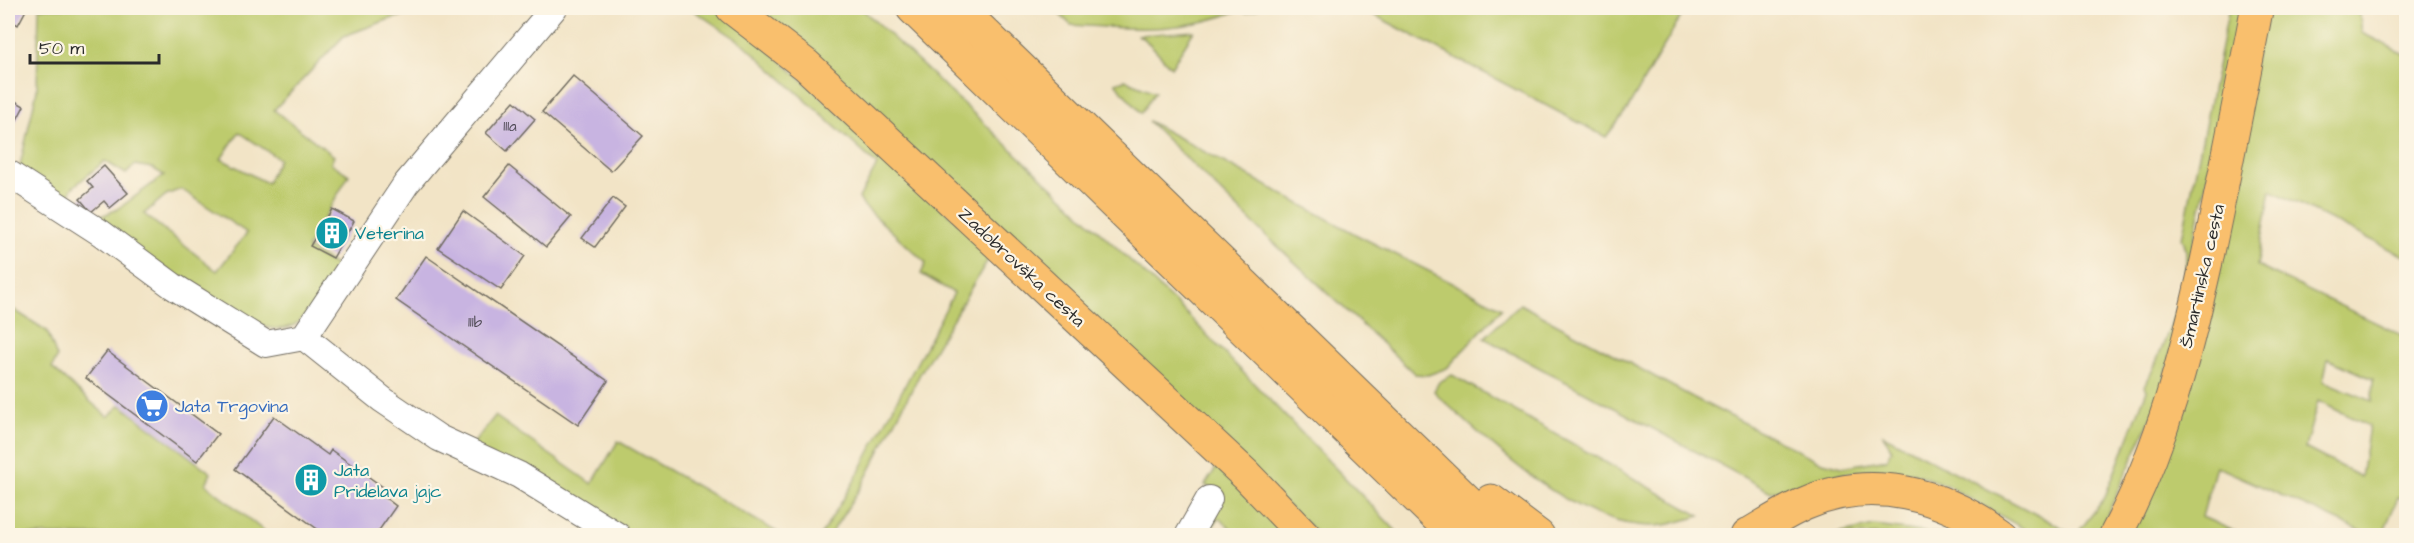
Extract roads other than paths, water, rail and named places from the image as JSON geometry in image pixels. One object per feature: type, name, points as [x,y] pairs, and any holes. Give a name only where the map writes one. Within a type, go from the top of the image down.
[{"type":"highway","points":[[913,8],[1457,536]]},
{"type":"highway","points":[[958,8],[1503,536]]},
{"type":"highway","points":[[1399,434],[1450,463],[1514,520],[1538,536]]},
{"type":"highway","points":[[1747,536],[1805,503],[1844,492],[1865,489],[1925,496],[1969,516],[2000,536]]},
{"type":"highway","points":[[1782,536],[1828,513],[1869,506],[1917,512],[1968,536]]},
{"type":"main road","name":"Zadobrovška cesta","points":[[732,8],[806,65],[1246,475],[1305,536]]},
{"type":"main road","name":"Šmartinska cesta","points":[[2115,536],[2160,437],[2184,354],[2224,179],[2257,8]]},
{"type":"street","points":[[8,173],[101,233],[173,286],[266,344],[304,337],[406,184],[554,8]]},
{"type":"street","points":[[304,337],[383,400],[439,438],[519,475],[618,536]]},
{"type":"street","points":[[1188,536],[1209,499]]},
{"type":"place","name":"Veterina","points":[[332,233]]},
{"type":"place","name":"Jata Trgovina","points":[[152,406]]},
{"type":"place","name":"Jata Pridelava jajc","points":[[311,480]]}]
